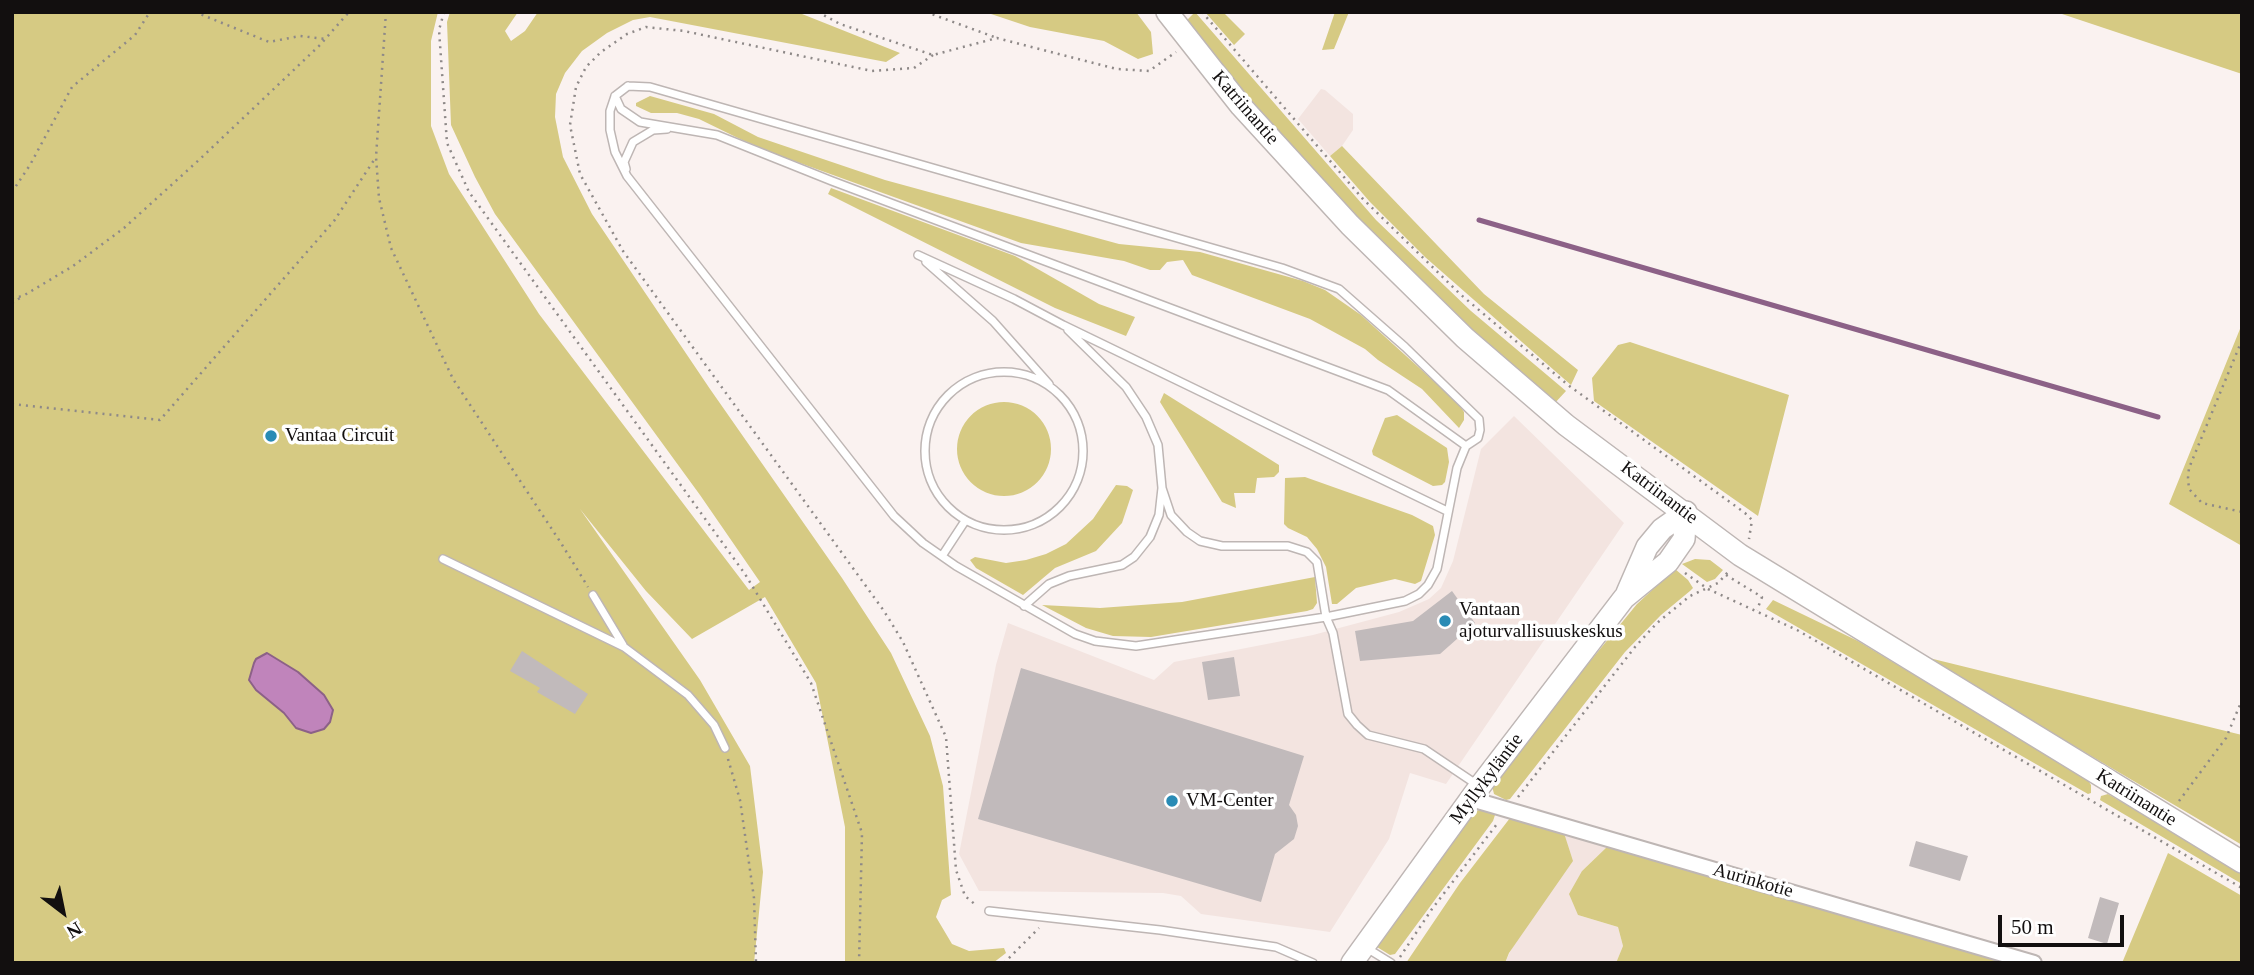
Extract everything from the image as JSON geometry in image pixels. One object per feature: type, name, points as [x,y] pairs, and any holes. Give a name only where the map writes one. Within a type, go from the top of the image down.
[{"type":"main road","name":"Katriinantie","points":[[1167,12],[1241,106],[1350,225],[1465,338],[1566,425],[1686,512],[1740,555],[2242,862]]},
{"type":"main road","name":"Myllykyläntie","points":[[1358,955],[1475,793],[1624,598],[1668,562],[1684,539],[1686,512]]},
{"type":"street","name":"Aurinkotie","points":[[1475,793],[1508,810],[2034,963]]},
{"type":"lane","points":[[628,86],[650,87],[1270,265],[1339,289],[1405,347],[1479,419],[1478,438],[1466,446],[1457,468],[1437,569],[1428,585],[1419,594],[1405,601],[1326,617],[1136,646],[1095,641],[1075,634],[1024,606],[942,556],[894,516],[627,176],[615,152],[610,130],[610,111],[615,96],[628,86]]},
{"type":"lane","points":[[615,96],[621,109],[640,122],[717,135],[821,177],[1388,390],[1466,446]]},
{"type":"lane","points":[[627,176],[624,162],[633,142],[653,130],[674,128]]},
{"type":"lane","points":[[1059,395],[1043,382],[1023,374],[1003,372],[982,375],[963,383],[947,396],[934,413],[927,432],[924,453],[927,473],[948,509],[965,521],[992,529],[1020,529],[1038,523],[1067,499],[1079,473],[1083,445],[1075,418],[1059,395],[993,321],[918,255],[1002,293],[1447,511]]},
{"type":"lane","points":[[1063,325],[1126,387],[1146,416],[1158,445],[1162,488],[1171,515],[1186,532],[1200,541],[1223,546],[1288,546],[1307,552],[1317,562],[1326,617],[1333,634],[1348,714],[1368,735],[1424,748],[1475,793]]},
{"type":"lane","points":[[1024,606],[1049,584],[1069,576],[1122,565],[1134,557],[1150,537],[1158,514],[1162,488]]},
{"type":"lane","points":[[942,556],[965,521]]},
{"type":"lane","points":[[443,559],[624,647],[688,695],[714,725],[725,748]]},
{"type":"lane","points":[[593,595],[624,647]]},
{"type":"lane","points":[[989,911],[1160,930],[1276,947],[1313,963]]},
{"type":"lane","points":[[1358,955],[1394,963]]},
{"type":"path","points":[[12,192],[30,165],[72,87],[135,35],[150,12]]},
{"type":"path","points":[[195,12],[269,42],[300,36],[326,39]]},
{"type":"path","points":[[12,303],[74,266],[124,228],[326,39],[349,12]]},
{"type":"path","points":[[386,12],[376,157],[379,198],[391,248],[453,379],[593,595]]},
{"type":"path","points":[[444,12],[439,30],[447,143],[469,192],[745,574],[811,683],[862,833],[859,963]]},
{"type":"path","points":[[818,12],[840,24],[933,55],[997,38]]},
{"type":"path","points":[[926,12],[997,38],[1117,69],[1149,71],[1188,41]]},
{"type":"path","points":[[1202,12],[1362,198],[1460,294],[1568,385],[1745,513],[1752,520],[1751,537]]},
{"type":"path","points":[[12,404],[160,420],[334,221],[376,157]]},
{"type":"path","points":[[12,298],[23,296]]},
{"type":"path","points":[[2242,340],[2189,468],[2188,478],[2189,489],[2202,503],[2242,512]]},
{"type":"path","points":[[1394,963],[1508,810],[1635,647],[1657,623],[1690,596],[1708,589],[1726,575],[1762,597],[1756,610]]},
{"type":"path","points":[[1708,589],[1797,630],[2242,888]]},
{"type":"path","points":[[2167,817],[2226,738],[2242,700]]},
{"type":"path","points":[[725,748],[740,800],[754,898],[756,963]]},
{"type":"path","points":[[1004,963],[1049,918]]},
{"type":"shaded area","name":"Vantaa Circuit","points":[[12,12],[438,12],[431,41],[431,126],[449,174],[539,314],[749,590],[760,582],[700,495],[495,214],[475,177],[451,125],[447,22],[450,12],[518,12],[505,31],[511,41],[525,31],[538,12],[797,12],[900,53],[886,62],[650,17],[633,20],[607,33],[582,51],[565,73],[556,94],[555,117],[563,157],[592,214],[891,653],[930,736],[943,786],[951,895],[942,900],[936,917],[952,944],[969,951],[1004,948],[1006,953],[993,963],[845,963],[845,827],[816,683],[765,597],[692,639],[646,591],[580,509],[700,680],[750,766],[763,872],[754,963],[12,963]]},
{"type":"shaded area","points":[[985,12],[1136,12],[1151,32],[1153,54],[1138,59],[1104,41],[1030,27]]},
{"type":"shaded area","points":[[1195,12],[1376,220],[1471,311],[1566,391],[1554,404],[1511,369],[1317,179],[1189,29],[1188,19]]},
{"type":"shaded area","points":[[1205,12],[1223,12],[1245,34],[1234,45]]},
{"type":"shaded area","points":[[1335,12],[1349,12],[1334,49],[1322,50]]},
{"type":"shaded area","points":[[2056,12],[2242,12],[2242,74]]},
{"type":"shaded area","points":[[1321,89],[1353,114],[1353,130],[1342,146],[1330,156],[1298,119]]},
{"type":"shaded area","points":[[650,96],[714,114],[758,137],[885,180],[1119,244],[1200,252],[1303,281],[1325,290],[1361,315],[1458,403],[1464,412],[1464,420],[1459,428],[1422,389],[1365,349],[1310,319],[1192,275],[1183,260],[1167,262],[1160,270],[1150,270],[1124,261],[1021,243],[786,158],[699,119],[677,113],[651,113],[636,106],[636,103]]},
{"type":"shaded area","points":[[1342,146],[1484,294],[1578,370],[1571,385],[1425,257],[1370,202],[1330,156]]},
{"type":"shaded area","points":[[831,188],[1015,256],[1099,304],[1135,317],[1126,336],[1055,308],[828,194]]},
{"type":"shaded area","points":[[2242,324],[2242,546],[2169,504]]},
{"type":"shaded area","points":[[1630,342],[1789,395],[1758,516],[1594,401],[1592,378],[1618,345]]},
{"type":"shaded area","points":[[1164,393],[1279,465],[1279,472],[1274,477],[1257,478],[1255,493],[1234,493],[1236,508],[1222,502],[1160,402]]},
{"type":"shaded area","points":[[1004,402],[1022,406],[1037,416],[1047,431],[1051,449],[1047,467],[1037,482],[1022,492],[1004,496],[986,492],[971,482],[961,467],[957,449],[961,431],[971,416],[986,406]]},
{"type":"shaded area","points":[[1397,415],[1447,448],[1449,462],[1442,485],[1433,486],[1373,455],[1372,451],[1385,418]]},
{"type":"shaded area","points":[[1514,416],[1624,523],[1446,784],[1410,773],[1389,839],[1330,932],[1201,914],[1181,896],[1163,893],[979,891],[959,854],[996,665],[1008,623],[1154,680],[1174,662],[1313,635],[1399,612],[1429,599],[1441,588],[1453,561],[1481,449]]},
{"type":"shaded area","points":[[1305,477],[1412,515],[1433,526],[1435,535],[1421,581],[1415,584],[1395,579],[1356,588],[1337,604],[1332,604],[1326,567],[1317,549],[1307,537],[1284,524],[1285,478]]},
{"type":"shaded area","points":[[1116,485],[1127,486],[1133,490],[1122,523],[1096,551],[1055,568],[1023,595],[976,568],[970,560],[975,557],[1006,563],[1026,560],[1066,544],[1093,519]]},
{"type":"shaded area","points":[[1695,559],[1710,560],[1723,570],[1715,579],[1707,582],[1682,564]]},
{"type":"shaded area","points":[[1675,569],[1693,588],[1661,615],[1625,652],[1510,799],[1506,800],[1494,794],[1492,786],[1495,777],[1637,604]]},
{"type":"shaded area","points":[[1315,577],[1317,603],[1313,609],[1151,637],[1113,636],[1086,628],[1042,605],[1100,608],[1182,602]]},
{"type":"shaded area","points":[[1773,600],[1858,641],[2087,779],[2091,785],[2091,793],[2088,794],[1766,609]]},
{"type":"shaded area","points":[[267,653],[298,672],[324,695],[333,710],[330,722],[324,729],[311,733],[296,728],[284,713],[256,690],[249,680],[254,663]]},
{"type":"shaded area","points":[[1921,656],[2242,735],[2242,845],[2188,813]]},
{"type":"shaded area","points":[[2108,794],[2242,872],[2242,884],[2100,800],[2101,796]]},
{"type":"shaded area","points":[[1484,809],[1495,815],[1493,821],[1395,954],[1390,955],[1377,947],[1377,941],[1471,812]]},
{"type":"shaded area","points":[[1510,818],[1564,833],[1573,861],[1509,953],[1505,963],[1406,963],[1460,883]]},
{"type":"shaded area","points":[[1564,833],[1607,847],[1582,871],[1578,915],[1618,927],[1623,946],[1616,963],[1505,963]]},
{"type":"shaded area","points":[[1609,845],[1863,922],[2011,963],[1616,963],[1623,946],[1618,927],[1578,915],[1569,894],[1582,871]]},
{"type":"shaded area","points":[[2168,853],[2242,896],[2242,963],[2122,963]]},
{"type":"building","points":[[1452,591],[1475,623],[1440,654],[1360,661],[1355,631],[1413,621]]},
{"type":"building","points":[[522,651],[588,694],[575,714],[537,692],[540,688],[510,671]]},
{"type":"building","points":[[1234,657],[1240,696],[1208,700],[1202,662]]},
{"type":"building","points":[[1021,668],[1304,756],[1289,805],[1296,815],[1298,826],[1294,839],[1275,854],[1261,902],[978,819]]},
{"type":"building","points":[[1916,841],[1968,856],[1960,881],[1909,866]]},
{"type":"building","points":[[2100,897],[2119,903],[2107,944],[2088,938]]},
{"type":"waterway","points":[[1479,220],[2158,417]]},
{"type":"place","name":"Vantaa Circuit","points":[[271,436]]},
{"type":"place","name":"Vantaan ajoturvallisuuskeskus","points":[[1445,621]]},
{"type":"place","name":"VM-Center","points":[[1172,801]]}]
